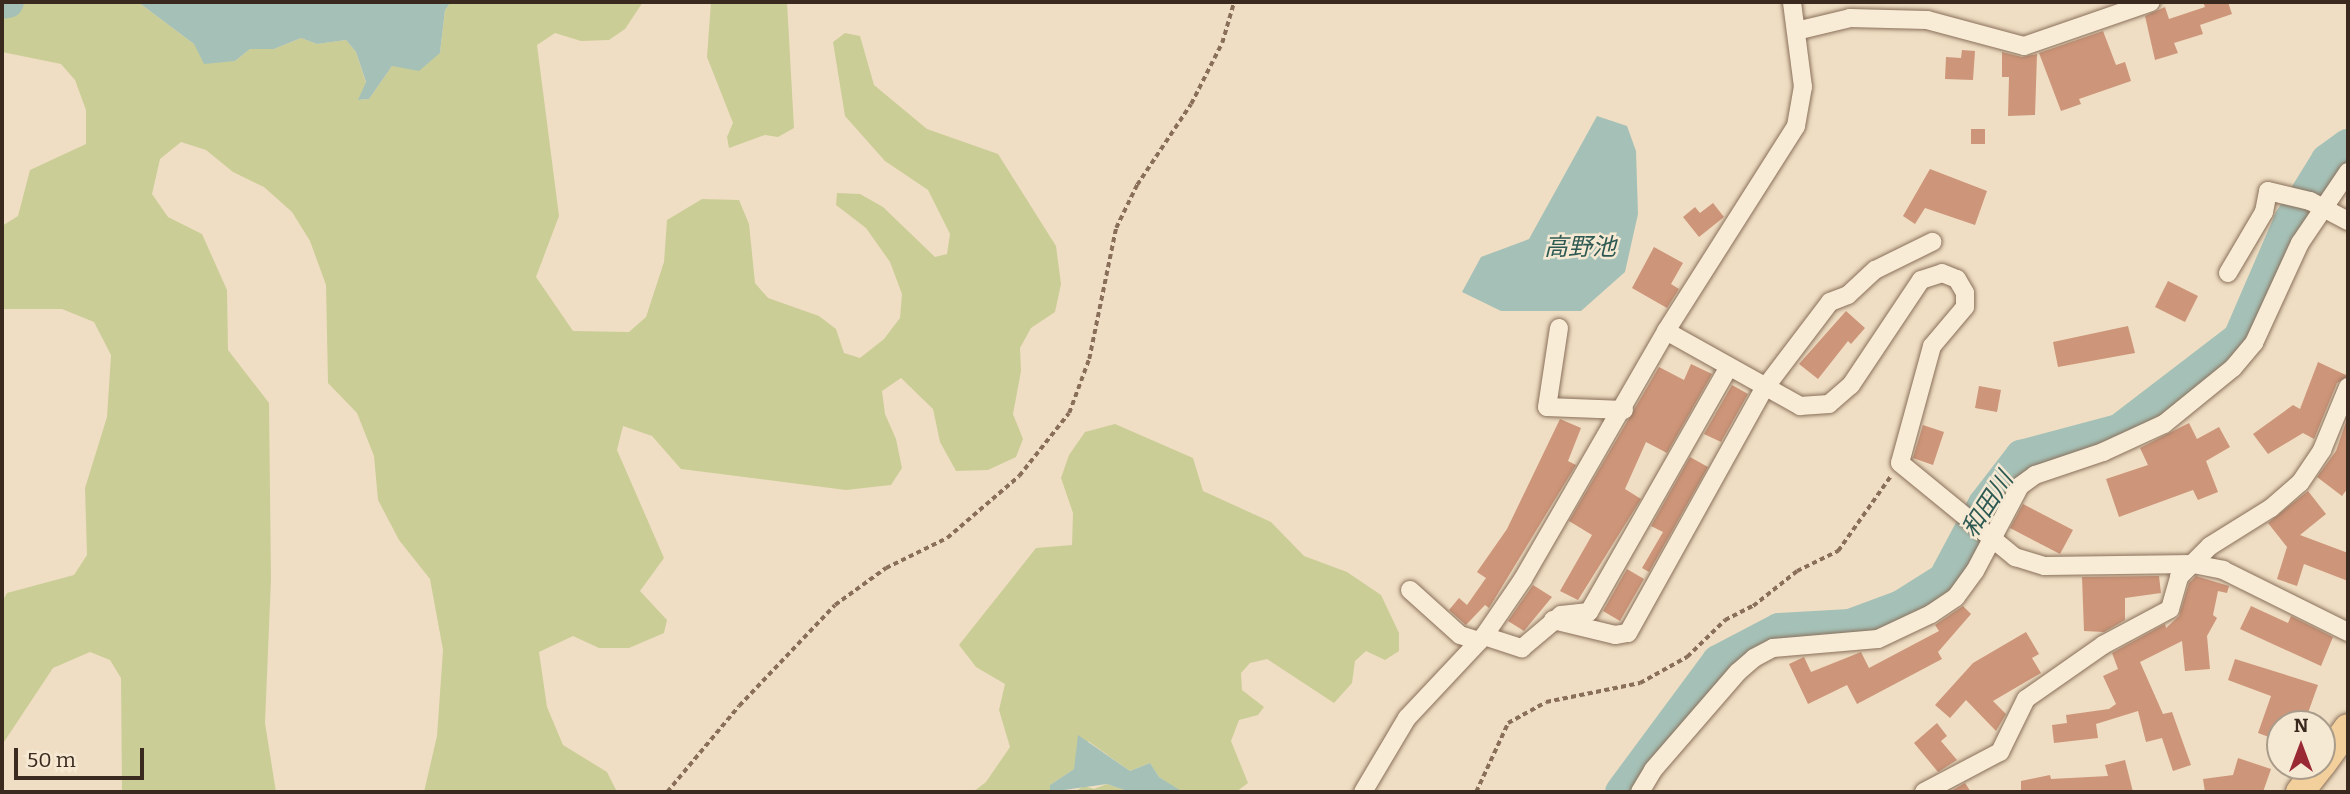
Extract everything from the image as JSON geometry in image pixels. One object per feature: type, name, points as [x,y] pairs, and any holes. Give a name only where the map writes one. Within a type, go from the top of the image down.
[{"type":"main road","points":[[2336,744],[2348,728]]},
{"type":"street","points":[[1363,792],[1407,718],[1481,639],[1624,410],[1666,331],[1749,194],[1796,126],[1803,87],[1793,2]]},
{"type":"street","points":[[1796,31],[1850,18],[1927,20],[2024,46],[2151,2]]},
{"type":"street","points":[[1640,792],[1661,760],[1754,658],[1773,648],[1878,639],[1931,614],[1956,597],[1975,571],[1986,535],[2020,486],[2035,475],[2103,452],[2164,424],[2234,368],[2254,343],[2321,207],[2348,172]]},
{"type":"street","points":[[2228,272],[2264,212],[2268,191],[2321,207],[2348,221]]},
{"type":"street","points":[[1553,620],[1615,635],[1628,633],[1764,389],[1830,302],[1848,295],[1875,270],[1932,242]]},
{"type":"street","points":[[1666,331],[1764,389],[1800,407],[1829,404],[1851,384],[1921,280],[1942,273],[1957,279],[1965,293],[1965,307],[1932,346],[1900,463],[2015,558],[2045,566],[2193,564],[2223,570],[2348,632]]},
{"type":"street","points":[[1559,328],[1548,407],[1624,410]]},
{"type":"street","points":[[1410,590],[1460,635],[1522,648],[1532,644],[1553,620],[1561,615],[1589,612],[1598,602],[1729,367]]},
{"type":"street","points":[[1924,792],[2000,752],[2026,699],[2103,645],[2169,609],[2179,577],[2210,546],[2271,508],[2300,483],[2322,450],[2348,387]]},
{"type":"path","points":[[667,792],[739,706],[835,605],[886,568],[947,538],[1019,476],[1069,413],[1089,359],[1116,228],[1137,185],[1191,104],[1222,43],[1234,2]]},
{"type":"path","points":[[1476,792],[1508,723],[1546,702],[1640,683],[1687,656],[1725,620],[1753,606],[1797,571],[1838,551],[1900,463]]},
{"type":"green space","points":[[2,2],[138,2],[194,44],[235,61],[250,49],[274,49],[301,38],[317,44],[346,40],[356,52],[366,83],[359,100],[369,99],[392,66],[440,53],[445,10],[451,2],[643,2],[625,29],[609,40],[581,41],[555,33],[537,45],[559,216],[536,277],[573,331],[629,332],[646,317],[664,262],[667,220],[702,199],[739,200],[749,224],[755,283],[768,298],[819,316],[836,329],[844,353],[860,358],[884,339],[900,318],[902,294],[890,262],[866,228],[836,205],[837,193],[860,194],[883,207],[935,257],[947,254],[950,234],[928,190],[885,161],[845,116],[833,42],[845,33],[860,36],[874,85],[927,129],[998,154],[1056,246],[1061,284],[1055,312],[1031,328],[1020,348],[1021,371],[1013,414],[1023,439],[1016,457],[988,470],[956,471],[940,442],[933,409],[901,378],[882,391],[885,414],[896,439],[902,468],[891,485],[846,490],[681,469],[652,436],[623,426],[617,450],[664,558],[640,591],[667,620],[664,633],[629,648],[599,648],[573,636],[539,652],[547,707],[563,745],[607,772],[617,792],[424,792],[437,736],[443,650],[430,579],[399,540],[378,500],[374,456],[357,413],[328,383],[326,285],[310,241],[292,212],[264,187],[233,172],[206,150],[181,142],[160,159],[152,194],[168,217],[202,234],[227,290],[228,350],[269,403],[271,579],[265,723],[276,792],[122,792],[121,678],[110,660],[90,652],[53,668],[2,745],[2,602],[7,593],[74,575],[87,555],[85,488],[107,417],[111,355],[94,322],[62,309],[2,309],[2,226],[18,216],[30,170],[86,144],[86,110],[75,80],[61,64],[2,52]]},
{"type":"green space","points":[[711,2],[787,2],[794,128],[778,137],[765,135],[729,148],[727,137],[733,123],[707,57]]},
{"type":"green space","points":[[1115,424],[1193,458],[1203,491],[1271,522],[1304,556],[1347,572],[1381,595],[1399,633],[1399,651],[1385,660],[1366,651],[1355,661],[1352,683],[1334,703],[1267,659],[1250,663],[1241,673],[1242,690],[1264,707],[1258,715],[1239,720],[1231,741],[1248,783],[1236,792],[1182,792],[1159,777],[1150,763],[1130,771],[1088,741],[1074,769],[1050,785],[1050,792],[973,792],[986,782],[1010,747],[999,710],[1005,684],[976,667],[959,645],[1036,548],[1072,545],[1073,513],[1061,478],[1069,455],[1085,432]]},
{"type":"green space","points":[[1107,784],[1130,792],[1074,792],[1084,786],[1094,789]]},
{"type":"water","points":[[138,2],[451,2],[445,10],[440,53],[419,71],[392,66],[369,99],[358,100],[366,82],[356,52],[346,40],[317,44],[301,38],[274,49],[250,49],[235,61],[204,64],[194,44]]},
{"type":"water","name":"高野池","points":[[1597,116],[1627,126],[1636,151],[1638,214],[1625,272],[1581,311],[1501,311],[1462,292],[1481,257],[1529,239]]},
{"type":"water","points":[[1078,735],[1130,771],[1150,763],[1159,777],[1183,792],[1130,792],[1107,784],[1050,792],[1050,785],[1074,769]]},
{"type":"building","points":[[2203,2],[2228,2],[2232,14],[2200,25],[2203,34],[2174,43],[2178,53],[2155,60],[2145,16],[2165,7],[2169,19],[2205,7]]},
{"type":"building","points":[[2103,31],[2116,65],[2125,62],[2131,81],[2079,99],[2081,104],[2061,111],[2039,53]]},
{"type":"building","points":[[1962,50],[1975,51],[1973,80],[1945,79],[1946,57],[1961,58]]},
{"type":"building","points":[[2002,52],[2022,57],[2037,54],[2035,115],[2008,116],[2009,77],[2002,77]]},
{"type":"building","points":[[1971,129],[1985,129],[1985,144],[1971,144]]},
{"type":"building","points":[[1930,169],[1987,191],[1975,225],[1925,208],[1915,224],[1903,216]]},
{"type":"building","points":[[1713,203],[1724,217],[1699,237],[1683,217],[1695,207],[1700,213]]},
{"type":"building","points":[[1654,247],[1683,263],[1671,284],[1679,289],[1667,308],[1632,288]]},
{"type":"building","points":[[2168,281],[2198,296],[2185,322],[2155,307]]},
{"type":"building","points":[[1846,311],[1865,328],[1851,344],[1848,341],[1818,379],[1799,364]]},
{"type":"building","points":[[2128,326],[2135,353],[2058,367],[2053,342]]},
{"type":"building","points":[[2318,362],[2348,376],[2337,383],[2314,439],[2303,433],[2268,454],[2253,434],[2293,405],[2300,409]]},
{"type":"building","points":[[1691,364],[1712,374],[1667,453],[1646,442],[1625,489],[1641,499],[1578,600],[1560,591],[1592,535],[1569,521],[1659,367],[1684,380]]},
{"type":"building","points":[[1732,385],[1748,394],[1721,442],[1704,434]]},
{"type":"building","points":[[1979,386],[2001,390],[1997,412],[1975,408]]},
{"type":"building","points":[[2348,416],[2348,488],[2342,496],[2317,477],[2336,451]]},
{"type":"building","points":[[1560,419],[1581,428],[1568,461],[1576,465],[1489,608],[1485,605],[1466,625],[1449,610],[1459,598],[1467,605],[1486,578],[1477,572],[1507,529]]},
{"type":"building","points":[[2189,423],[2197,439],[2219,427],[2230,447],[2206,461],[2218,492],[2198,500],[2193,490],[2119,517],[2106,479],[2148,465],[2140,448]]},
{"type":"building","points":[[1923,425],[1944,432],[1933,465],[1913,458]]},
{"type":"building","points":[[1690,457],[1708,467],[1649,572],[1642,568],[1663,532],[1651,526]]},
{"type":"building","points":[[2308,491],[2326,514],[2300,535],[2348,553],[2348,581],[2304,564],[2297,586],[2277,579],[2287,547],[2268,523]]},
{"type":"building","points":[[2023,504],[2073,530],[2060,554],[2010,528]]},
{"type":"building","points":[[1627,569],[1644,579],[1620,621],[1603,611]]},
{"type":"building","points":[[2159,576],[2161,593],[2125,598],[2125,620],[2104,632],[2084,631],[2082,577]]},
{"type":"building","points":[[2196,576],[2229,586],[2227,593],[2218,591],[2213,615],[2217,618],[2207,636],[2210,669],[2185,671],[2182,641],[2140,662],[2163,714],[2172,712],[2191,765],[2173,771],[2162,738],[2146,742],[2138,711],[2096,724],[2098,738],[2054,743],[2052,725],[2067,723],[2066,715],[2109,709],[2116,704],[2103,676],[2118,669],[2112,653],[2165,624],[2166,628],[2179,616],[2189,583]]},
{"type":"building","points":[[1533,585],[1552,597],[1524,631],[1508,621]]},
{"type":"building","points":[[1963,606],[1971,614],[1938,652],[1942,659],[1857,704],[1847,685],[1808,704],[1789,664],[1804,657],[1811,672],[1861,652],[1869,668],[1939,631],[1935,625]]},
{"type":"building","points":[[2251,606],[2288,623],[2291,616],[2333,637],[2321,666],[2240,629]]},
{"type":"building","points":[[2026,632],[2039,654],[2032,658],[2041,673],[1993,701],[2006,714],[1996,731],[1966,700],[1950,718],[1935,705],[1973,663]]},
{"type":"building","points":[[2235,659],[2318,685],[2309,710],[2266,710],[2271,696],[2228,680]]},
{"type":"building","points":[[2266,710],[2266,736],[2258,733]]},
{"type":"building","points":[[1937,723],[1947,736],[1941,741],[1957,760],[1938,772],[1914,743]]},
{"type":"building","points":[[2238,758],[2266,767],[2267,780],[2263,792],[2205,792],[2203,779],[2233,775]]},
{"type":"building","points":[[2125,760],[2133,792],[2021,792],[2021,781],[2050,775],[2051,779],[2108,776],[2105,765]]},
{"type":"building","points":[[1965,783],[1971,792],[1953,790]]},
{"type":"waterway","points":[[2,3],[8,2]]},
{"type":"waterway","name":"和田川","points":[[1621,792],[1718,661],[1779,629],[1850,625],[1901,606],[1944,579],[1984,504],[2021,456],[2119,430],[2239,338],[2290,220],[2327,160],[2348,145]]}]
